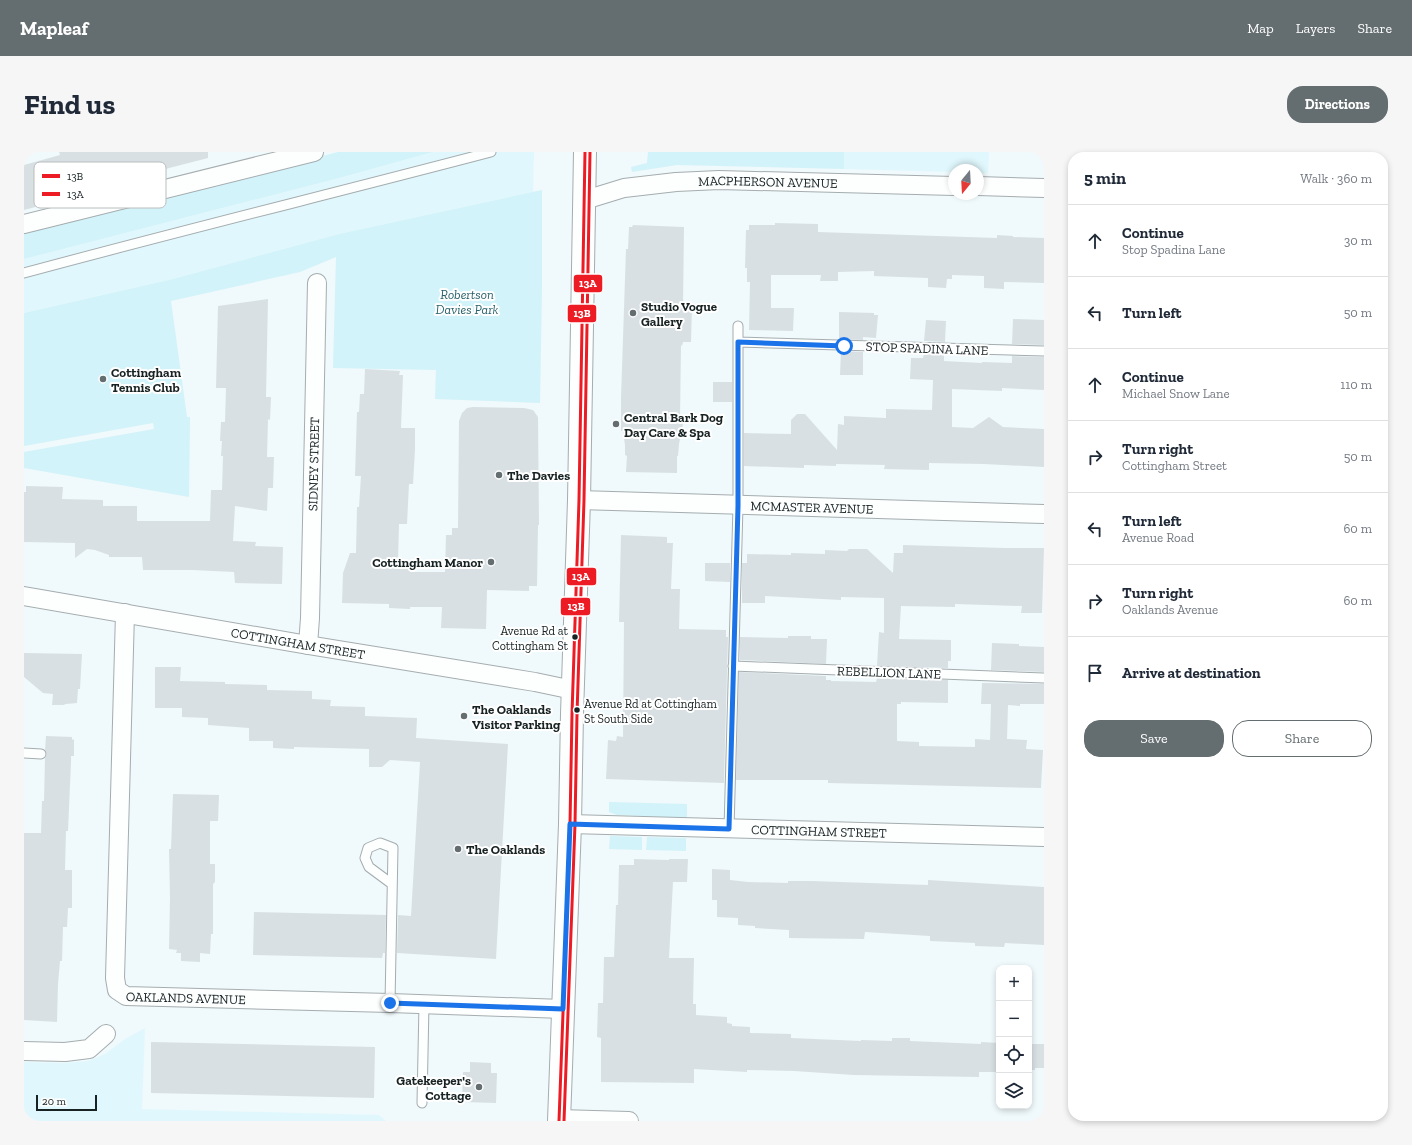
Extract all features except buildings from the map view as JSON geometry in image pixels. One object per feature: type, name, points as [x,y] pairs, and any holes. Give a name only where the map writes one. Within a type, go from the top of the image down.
[{"type":"main road","points":[[559,1120],[570,824],[579,500],[585,152]]},
{"type":"street","points":[[166,189],[314,152]]},
{"type":"street","name":"MACPHERSON AVENUE","points":[[585,200],[624,188],[676,182],[719,180],[948,186]]},
{"type":"street","points":[[984,186],[1044,188]]},
{"type":"street","points":[[24,224],[88,208]]},
{"type":"street","name":"SIDNEY STREET","points":[[308,645],[317,283]]},
{"type":"street","name":"MCMASTER AVENUE","points":[[579,500],[738,506],[1044,514]]},
{"type":"street","name":"COTTINGHAM STREET","points":[[24,596],[535,682],[573,690]]},
{"type":"street","name":"OAKLANDS AVENUE","points":[[125,613],[116,954],[117,990],[126,996],[563,1009]]},
{"type":"street","name":"COTTINGHAM STREET","points":[[570,824],[1044,837]]},
{"type":"street","points":[[24,1051],[65,1052],[89,1049],[106,1034]]},
{"type":"street","points":[[559,1120],[629,1121]]},
{"type":"lane","points":[[24,273],[491,152]]},
{"type":"lane","points":[[729,829],[738,506],[738,326]]},
{"type":"lane","name":"STOP SPADINA LANE","points":[[738,342],[1044,351]]},
{"type":"lane","name":"REBELLION LANE","points":[[733,666],[1044,678]]},
{"type":"lane","points":[[24,753],[41,754]]},
{"type":"lane","points":[[390,1003],[392,884]]},
{"type":"lane","points":[[422,1103],[424,1004]]},
{"type":"shaded area","points":[[433,152],[534,152],[533,192],[339,234],[173,279],[24,313],[24,259],[343,177]]},
{"type":"shaded area","points":[[844,152],[989,152],[988,173],[984,173],[984,164],[948,164],[948,172],[844,169]]},
{"type":"shaded area","points":[[145,1028],[142,1109],[379,1115],[386,1121],[24,1121],[24,1062],[63,1063],[88,1061],[105,1054],[125,1039]]},
{"type":"green space","points":[[338,152],[433,152],[343,177],[24,259],[24,231],[120,208],[166,208],[166,197]]},
{"type":"green space","points":[[648,152],[844,152],[844,169],[677,165],[632,172],[631,167],[647,163]]},
{"type":"green space","name":"Robertson Davies Park","points":[[542,190],[540,403],[435,399],[436,370],[333,368],[336,257],[300,272],[171,301],[187,417],[190,417],[189,497],[24,468],[24,452],[154,429],[153,423],[24,446],[24,313],[173,279],[339,234]]},
{"type":"green space","points":[[609,802],[687,804],[687,818],[617,815],[609,812]]},
{"type":"green space","points":[[610,836],[642,837],[642,850],[609,849]]},
{"type":"green space","points":[[647,837],[686,838],[686,851],[646,850]]},
{"type":"transit line","name":"13B","points":[[559,1121],[570,824],[579,500],[585,152]]},
{"type":"transit line","name":"13A","points":[[564,1121],[575,824],[584,500],[590,152]]},
{"type":"place","name":"Studio Vogue Gallery","points":[[633,313]]},
{"type":"place","name":"Cottingham Tennis Club","points":[[103,379]]},
{"type":"place","name":"Central Bark Dog Day Care & Spa","points":[[616,424]]},
{"type":"place","name":"The Davies","points":[[499,475]]},
{"type":"place","name":"Cottingham Manor","points":[[491,562]]},
{"type":"place","name":"Avenue Rd at Cottingham St","points":[[575,637]]},
{"type":"place","name":"Avenue Rd at Cottingham St South Side","points":[[577,710]]},
{"type":"place","name":"The Oaklands Visitor Parking","points":[[464,716]]},
{"type":"place","name":"The Oaklands","points":[[458,849]]},
{"type":"place","name":"Gatekeeper's Cottage","points":[[479,1087]]},
{"type":"route","points":[[390,1003],[563,1009],[570,824],[729,829],[738,506],[738,342],[844,346]]}]
